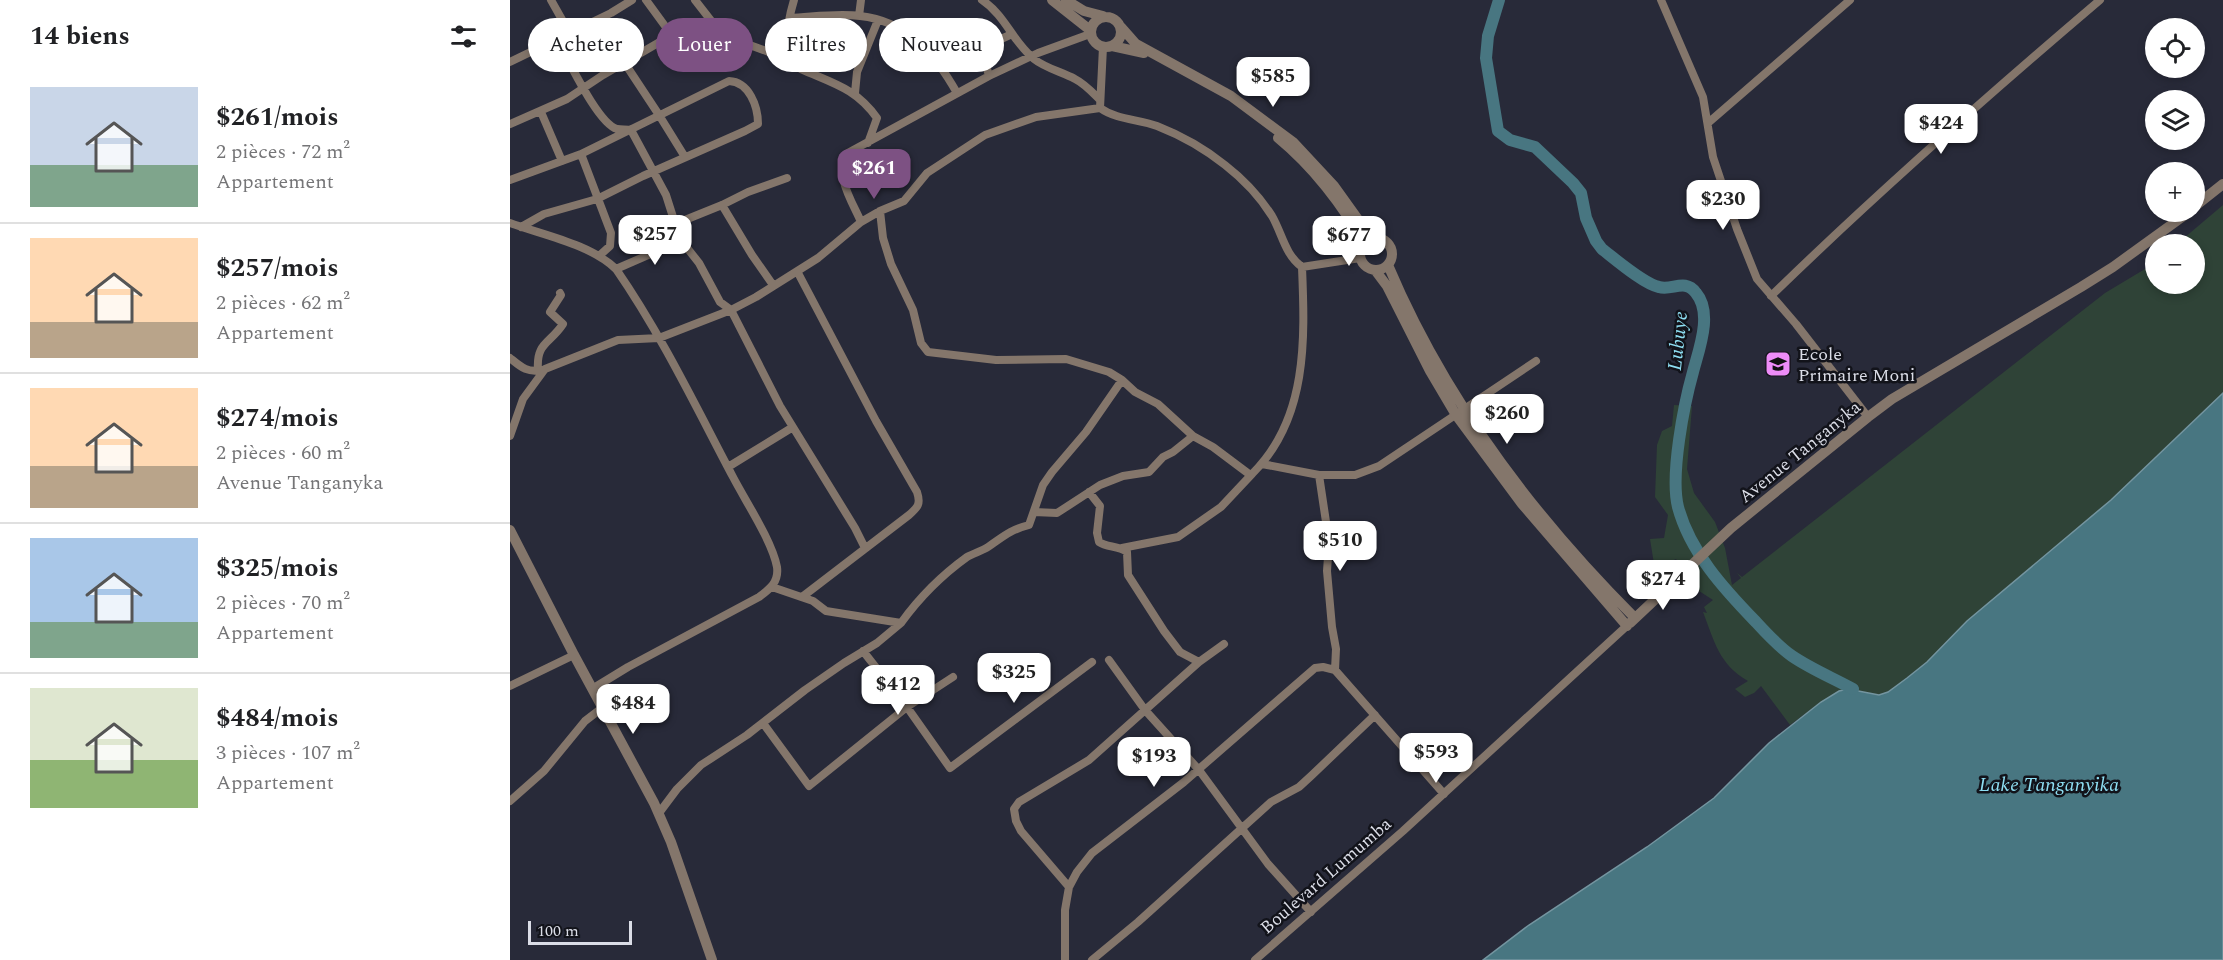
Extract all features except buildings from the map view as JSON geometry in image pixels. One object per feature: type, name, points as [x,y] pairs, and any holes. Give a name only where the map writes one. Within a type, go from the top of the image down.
[{"type":"street","points":[[551,0],[561,18]]},
{"type":"street","points":[[600,18],[631,0]]},
{"type":"street","points":[[646,0],[658,18]]},
{"type":"street","points":[[695,0],[709,18]]},
{"type":"street","points":[[794,0],[790,18],[860,16],[878,20],[913,36],[940,64],[957,93]]},
{"type":"street","points":[[860,16],[861,0]]},
{"type":"street","points":[[982,0],[1002,16],[1012,34],[1031,56],[1038,62],[1085,86],[1108,113],[1158,126],[1197,146],[1226,166],[1246,184],[1271,215],[1290,255],[1302,267],[1303,355],[1299,382],[1287,421],[1262,464],[1221,507],[1178,537],[1122,548],[1105,546],[1099,542],[1097,533],[1100,506],[1089,492]]},
{"type":"street","points":[[1052,0],[1090,32],[1094,42],[1145,53],[1230,101],[1251,116],[1282,141],[1324,187],[1368,242]]},
{"type":"street","points":[[1066,0],[1084,11],[1114,19],[1136,44],[1231,96],[1293,142],[1334,186],[1368,242]]},
{"type":"street","points":[[1661,0],[1703,97],[1713,157],[1756,279],[1796,324],[1869,417]]},
{"type":"street","points":[[1708,123],[1850,0]]},
{"type":"street","points":[[1771,296],[1861,209],[1977,105],[2100,0]]},
{"type":"street","points":[[1090,32],[1092,24],[1103,16]]},
{"type":"street","points":[[855,93],[857,72],[878,20]]},
{"type":"street","points":[[1107,46],[1120,38],[1121,27]]},
{"type":"street","points":[[861,222],[842,177],[841,164],[846,154],[989,76],[1090,32]]},
{"type":"street","points":[[989,76],[983,54],[988,45],[1012,34]]},
{"type":"street","points":[[1100,104],[1107,46]]},
{"type":"street","points":[[510,62],[528,53]]},
{"type":"street","points":[[575,72],[604,120],[616,129],[631,130]]},
{"type":"street","points":[[510,124],[541,112],[609,72]]},
{"type":"street","points":[[631,72],[685,157]]},
{"type":"street","points":[[808,72],[855,93],[877,118],[868,143]]},
{"type":"street","points":[[510,180],[581,154],[729,81],[743,85],[752,98],[757,113],[758,124],[597,199],[544,214],[520,227]]},
{"type":"street","points":[[510,358],[530,372],[542,370],[618,340],[659,338],[731,310],[818,258],[861,222],[904,201],[927,173],[985,135],[1035,117],[1100,104]]},
{"type":"street","points":[[541,112],[562,161]]},
{"type":"street","points":[[631,130],[666,195],[680,239],[699,263],[720,302],[731,310],[767,383],[865,548]]},
{"type":"street","points":[[581,154],[611,233],[610,246],[599,256]]},
{"type":"street","points":[[675,224],[748,192],[787,178]]},
{"type":"street","points":[[2205,198],[2223,184]]},
{"type":"street","points":[[722,205],[773,285]]},
{"type":"street","points":[[880,211],[883,238],[891,264],[913,310],[921,343],[928,352],[996,360],[1065,359],[1109,372],[1135,392],[1158,404],[1193,436],[1252,474]]},
{"type":"street","name":"Avenue Tanganyka","points":[[1630,622],[1731,528],[1892,399],[2112,267],[2175,222]]},
{"type":"street","points":[[510,223],[599,256],[616,269],[659,338],[728,467],[777,568],[777,576],[772,587],[759,597],[628,667],[592,689]]},
{"type":"street","points":[[616,269],[680,239]]},
{"type":"street","points":[[1375,270],[1388,265],[1392,257],[1390,247],[1380,239],[1368,242],[1360,251],[1360,258],[1363,265],[1375,270],[1387,286],[1431,371],[1546,520],[1630,622]]},
{"type":"street","points":[[1302,267],[1360,258]]},
{"type":"street","points":[[1388,265],[1461,412]]},
{"type":"street","points":[[797,271],[876,420],[919,495],[920,502],[918,507],[802,597]]},
{"type":"street","points":[[542,370],[537,356],[563,324],[550,312],[561,296],[560,293]]},
{"type":"street","points":[[1262,464],[1319,475],[1354,474],[1379,466],[1536,360]]},
{"type":"street","points":[[510,436],[523,399],[542,370]]},
{"type":"street","points":[[659,813],[677,789],[701,765],[763,723],[806,690],[877,643],[901,623],[921,598],[959,563],[985,549],[1010,530],[1029,525],[1038,495],[1052,472],[1086,432],[1122,380]]},
{"type":"street","points":[[728,467],[793,427]]},
{"type":"street","points":[[1034,512],[1057,513],[1100,485],[1123,476],[1149,472],[1163,457],[1193,436]]},
{"type":"street","points":[[1319,475],[1329,542],[1327,571],[1336,649],[1335,670]]},
{"type":"street","points":[[511,534],[659,813],[712,960]]},
{"type":"street","points":[[1122,548],[1127,552],[1128,575],[1164,631],[1180,652],[1199,662]]},
{"type":"street","points":[[772,587],[813,601],[826,610],[901,623]]},
{"type":"street","name":"Boulevard Lumumba","points":[[1255,960],[1444,794],[1630,622]]},
{"type":"street","points":[[1069,887],[1021,831],[1014,809],[1018,802],[1089,760],[1199,662],[1224,644]]},
{"type":"street","points":[[863,651],[907,707],[950,768],[1092,662]]},
{"type":"street","points":[[510,686],[574,655]]},
{"type":"street","points":[[1109,660],[1145,710],[1199,770],[1268,864],[1311,912]]},
{"type":"street","points":[[1065,960],[1065,910],[1069,887],[1092,853],[1199,770],[1280,701],[1310,671],[1323,667],[1335,670],[1444,794]]},
{"type":"street","points":[[763,723],[809,786],[907,707],[953,677]]},
{"type":"street","points":[[510,801],[544,771],[585,721],[602,708]]},
{"type":"street","points":[[1092,960],[1243,829],[1270,802],[1305,782],[1375,715]]},
{"type":"shaded area","points":[[2223,205],[2223,393],[2111,500],[1967,621],[1927,662],[1888,692],[1821,702],[1790,725],[1761,686],[1754,693],[1745,697],[1735,689],[1748,681],[1730,667],[1715,643],[1703,612],[1707,613],[1704,607],[1713,600],[1685,582],[1687,577],[1676,559],[1664,565],[1654,564],[1650,539],[1664,538],[1668,515],[1655,497],[1657,445],[1662,431],[1672,426],[1674,405],[1692,406],[1687,469],[1694,493],[1715,522],[1725,548],[1732,585],[1741,578],[1737,573],[1742,577],[2105,293],[2145,269],[2145,294],[2205,294],[2205,234],[2189,234]]},
{"type":"water","name":"Lake Tanganyika","points":[[2223,393],[2223,960],[1483,960],[1529,925],[1647,847],[1714,798],[1769,743],[1821,702],[1839,691],[1848,689],[1879,695],[1888,692],[1907,678],[1927,662],[1967,621],[2111,500]]},
{"type":"waterway","name":"Lubuye","points":[[1499,0],[1488,36],[1486,58],[1498,131],[1510,140],[1535,147],[1573,183],[1581,193],[1586,218],[1602,249],[1630,271],[1653,285],[1664,288],[1687,286],[1696,293],[1701,301],[1704,311],[1703,331],[1682,420],[1677,459],[1676,493],[1683,524],[1720,583],[1778,644],[1799,661],[1853,689]]},
{"type":"place","name":"Ecole Primaire Moni","points":[[1778,364]]}]
